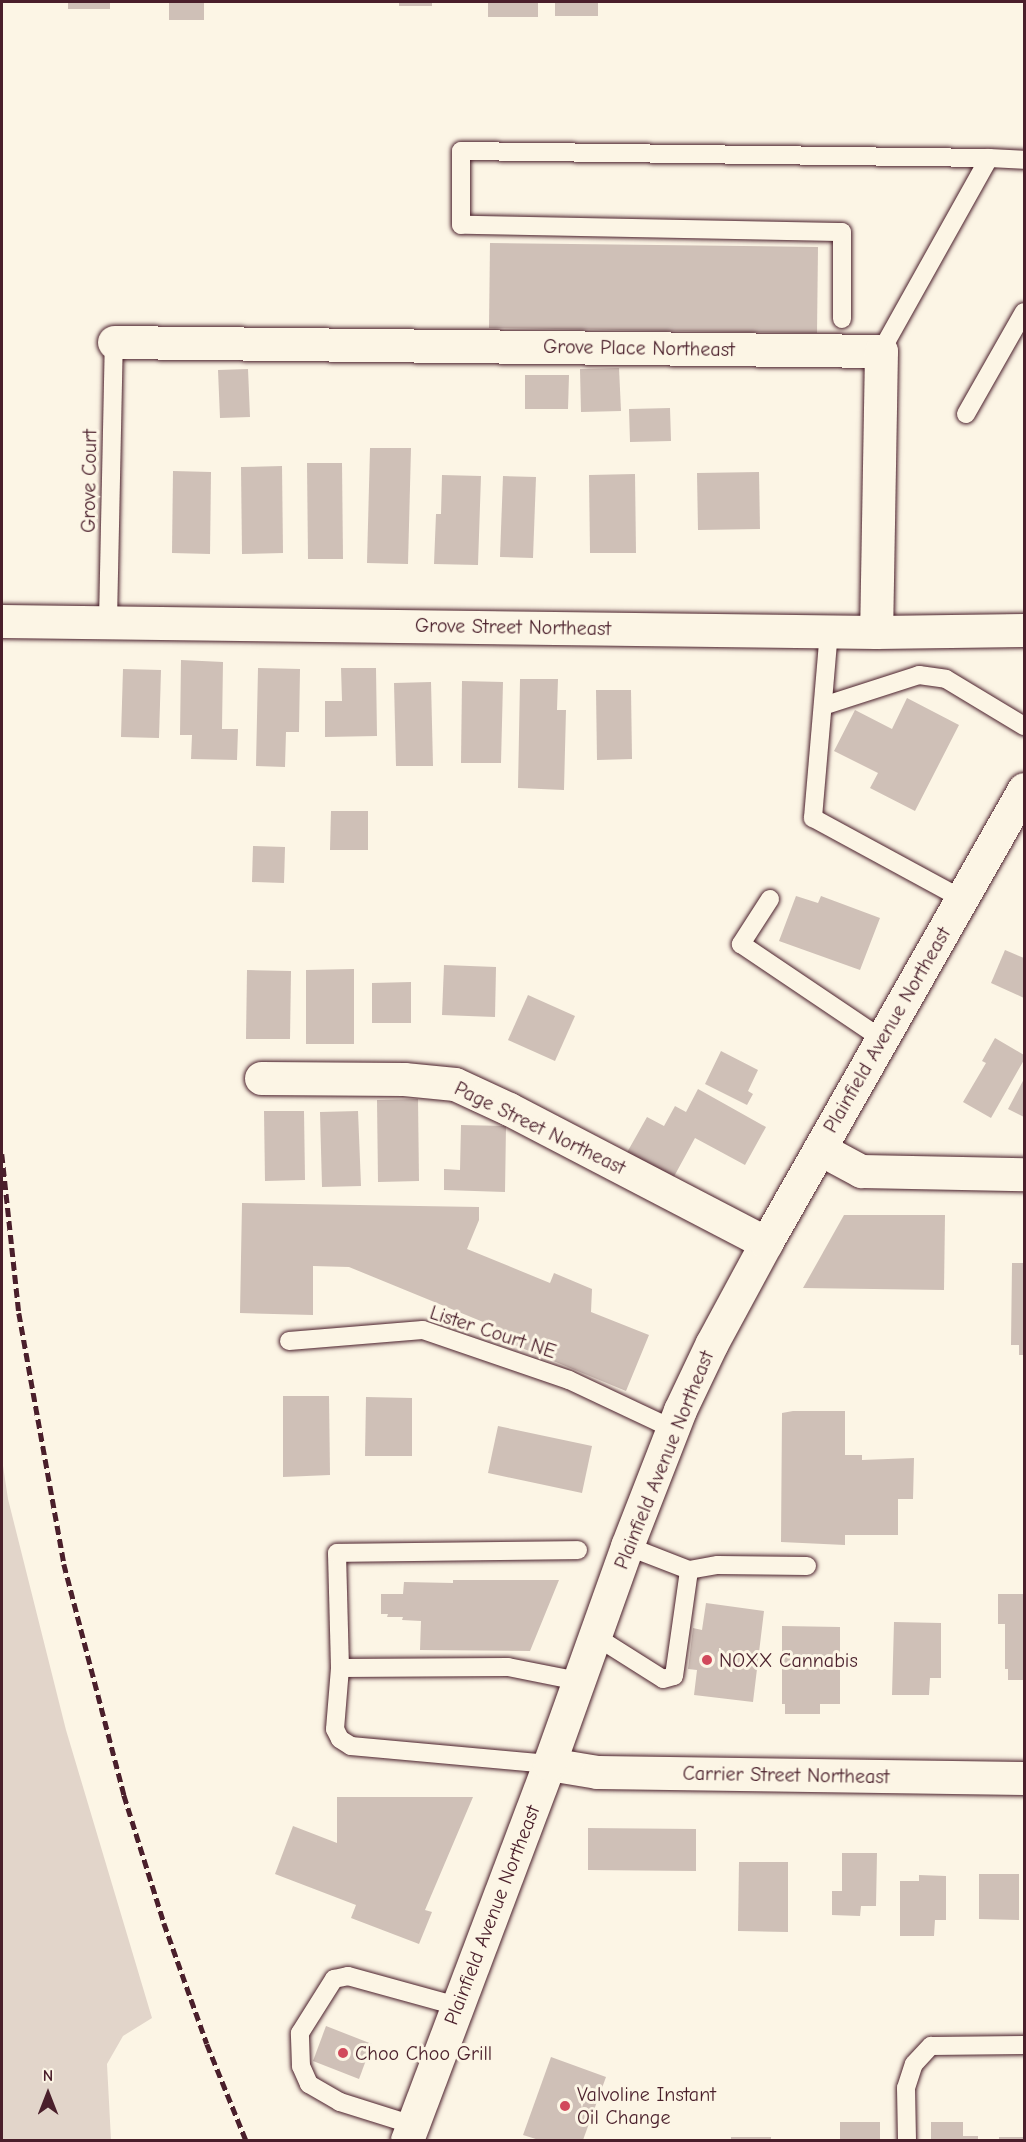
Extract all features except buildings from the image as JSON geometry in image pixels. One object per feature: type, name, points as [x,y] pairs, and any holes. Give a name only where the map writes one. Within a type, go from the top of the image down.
[{"type":"street","name":"Grove Place Northeast","points":[[114,342],[881,351]]},
{"type":"street","points":[[876,632],[881,351]]},
{"type":"street","name":"Grove Street Northeast","points":[[2,621],[876,632],[1024,630]]},
{"type":"street","name":"Plainfield Avenue Northeast","points":[[410,2133],[549,1764],[627,1545],[673,1429],[712,1343],[766,1243],[1024,789]]},
{"type":"street","name":"Page Street Northeast","points":[[261,1078],[404,1079],[455,1084],[509,1109],[766,1243]]},
{"type":"street","points":[[820,1149],[861,1171],[1024,1174]]},
{"type":"street","name":"Carrier Street Northeast","points":[[549,1764],[597,1772],[1024,1778]]},
{"type":"lane","points":[[842,319],[843,232],[461,225],[461,151],[1024,160]]},
{"type":"lane","points":[[881,351],[989,159]]},
{"type":"lane","points":[[966,414],[1024,312]]},
{"type":"lane","name":"Grove Court","points":[[108,621],[114,342]]},
{"type":"lane","points":[[829,631],[813,818],[962,899]]},
{"type":"lane","points":[[823,706],[918,675],[946,679],[1024,726]]},
{"type":"lane","points":[[770,899],[741,944],[882,1039]]},
{"type":"lane","name":"Lister Court NE","points":[[289,1341],[423,1330],[569,1380],[673,1429]]},
{"type":"lane","points":[[627,1545],[689,1570],[718,1565],[807,1566]]},
{"type":"lane","points":[[549,1764],[351,1746],[340,1739],[335,1729],[340,1668],[337,1553],[578,1550]]},
{"type":"lane","points":[[595,1636],[663,1679],[674,1676],[689,1570]]},
{"type":"lane","points":[[340,1668],[508,1667],[578,1681]]},
{"type":"lane","points":[[410,2133],[340,2102],[309,2084],[301,2066],[300,2033],[334,1979],[348,1976],[457,2006]]},
{"type":"lane","points":[[907,2140],[906,2088],[915,2064],[932,2046],[1024,2045]]},
{"type":"shaded area","points":[[2,1459],[8,1499],[66,1730],[152,2018],[123,2036],[107,2064],[111,2140],[2,2140]]},
{"type":"railway","points":[[2,1154],[19,1313],[64,1564],[124,1795],[164,1923],[207,2044],[246,2140]]},
{"type":"place","name":"NOXX Cannabis","points":[[707,1660]]},
{"type":"place","name":"Choo Choo Grill","points":[[343,2053]]},
{"type":"place","name":"Valvoline Instant Oil Change","points":[[565,2106]]}]
